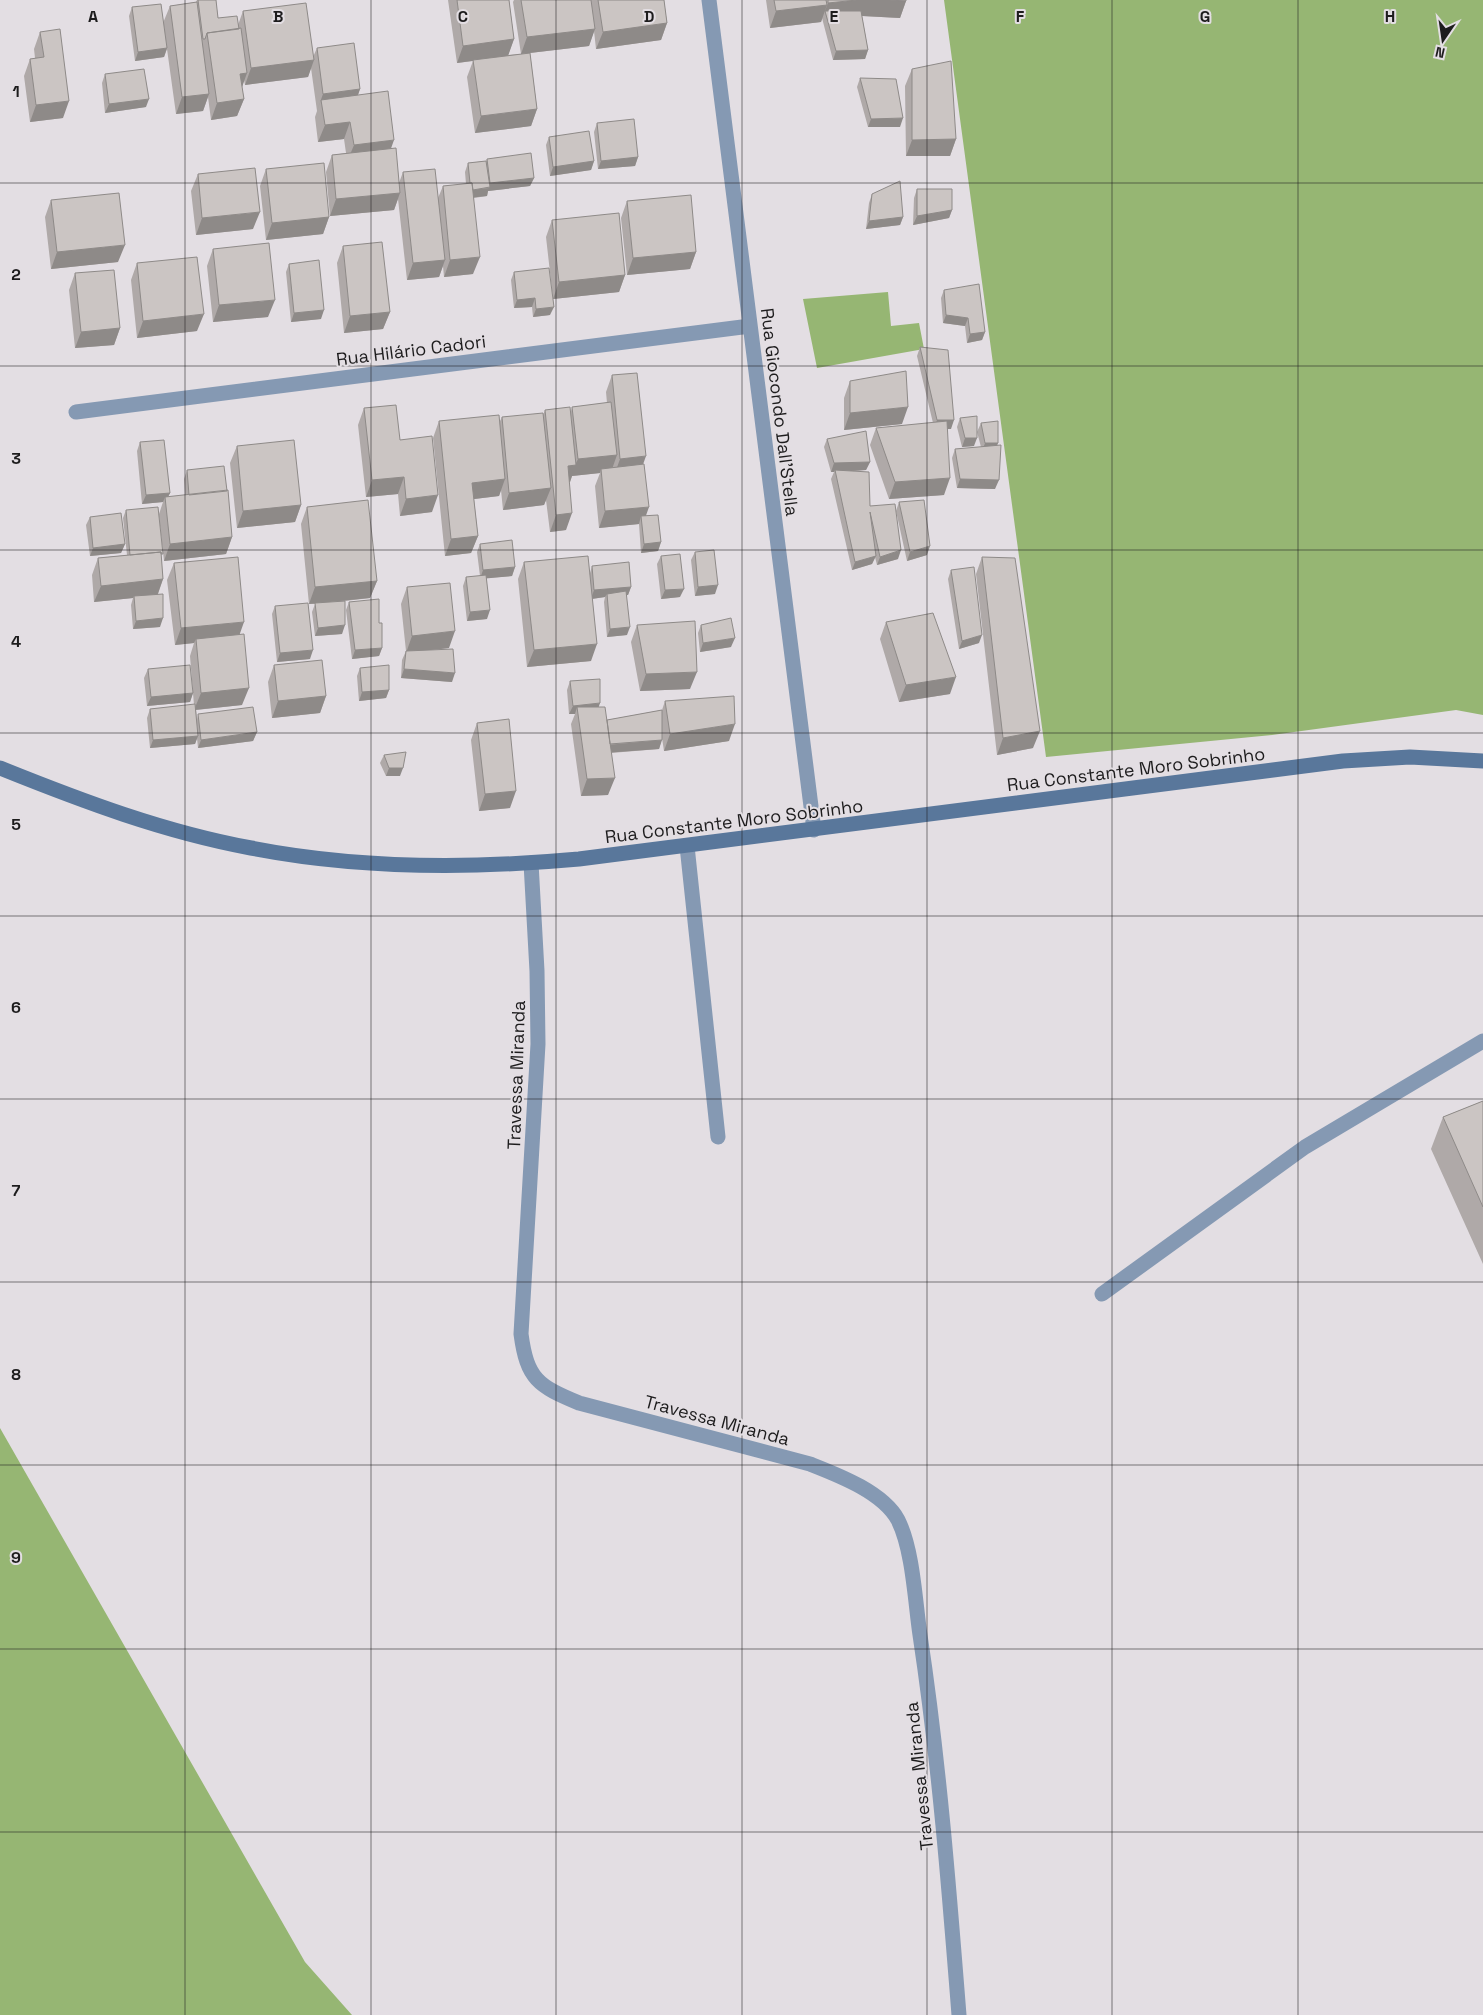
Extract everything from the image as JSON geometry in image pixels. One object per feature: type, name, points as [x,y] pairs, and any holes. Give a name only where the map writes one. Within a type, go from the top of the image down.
[{"type":"main road","name":"Rua Constante Moro Sobrinho","points":[[0,768],[97,806],[180,832],[252,849],[335,860],[401,864],[531,863],[687,846],[1343,761],[1410,757],[1483,760]]},
{"type":"street","name":"Rua Giocondo Dall'Stella","points":[[709,0],[814,830]]},
{"type":"street","name":"Rua Hilário Cadori","points":[[76,412],[750,326]]},
{"type":"street","points":[[687,846],[718,1137]]},
{"type":"street","name":"Travessa Miranda","points":[[531,863],[537,971],[538,1044],[521,1334],[524,1359],[535,1378],[552,1392],[579,1403],[810,1464],[847,1479],[878,1497],[898,1519],[908,1552],[932,1718],[946,1855],[959,2015]]},
{"type":"street","points":[[1102,1294],[1305,1147],[1483,1041]]},
{"type":"green space","points":[[944,0],[1483,0],[1483,715],[1456,710],[1272,735],[1046,757]]},
{"type":"green space","points":[[888,292],[891,326],[919,323],[924,349],[817,368],[803,299]]},
{"type":"green space","points":[[0,1428],[305,1962],[352,2015],[0,2015]]},
{"type":"building","points":[[198,0],[216,0],[218,18],[237,16],[239,29],[207,33],[205,39],[203,39]]},
{"type":"building","points":[[457,0],[509,0],[514,39],[463,46]]},
{"type":"building","points":[[521,0],[591,0],[595,29],[527,37]]},
{"type":"building","points":[[598,0],[664,0],[667,23],[603,32]]},
{"type":"building","points":[[774,0],[826,0],[827,5],[776,11]]},
{"type":"building","points":[[828,0],[857,0],[828,3]]},
{"type":"building","points":[[197,2],[209,94],[182,97],[170,6]]},
{"type":"building","points":[[306,3],[314,60],[251,68],[243,11]]},
{"type":"building","points":[[161,4],[167,48],[138,52],[132,7]]},
{"type":"building","points":[[825,11],[861,11],[868,50],[836,51]]},
{"type":"building","points":[[241,28],[247,73],[240,74],[244,99],[217,103],[207,33]]},
{"type":"building","points":[[60,29],[69,101],[36,105],[30,59],[44,57],[40,32]]},
{"type":"building","points":[[354,43],[360,89],[323,94],[317,48]]},
{"type":"building","points":[[530,53],[537,109],[481,116],[473,60]]},
{"type":"building","points":[[951,61],[956,139],[912,140],[912,69]]},
{"type":"building","points":[[144,69],[149,99],[109,104],[105,74]]},
{"type":"building","points":[[860,78],[896,79],[903,118],[871,119]]},
{"type":"building","points":[[388,91],[394,140],[354,145],[350,122],[325,125],[321,100]]},
{"type":"building","points":[[634,119],[638,157],[601,161],[597,123]]},
{"type":"building","points":[[589,131],[594,161],[553,167],[549,137]]},
{"type":"building","points":[[396,148],[400,193],[336,199],[332,155]]},
{"type":"building","points":[[531,153],[534,178],[490,183],[487,159]]},
{"type":"building","points":[[486,161],[490,187],[473,190],[472,183],[470,183],[468,163]]},
{"type":"building","points":[[324,163],[329,217],[272,223],[266,169]]},
{"type":"building","points":[[255,168],[260,212],[202,218],[198,174]]},
{"type":"building","points":[[435,169],[445,260],[413,263],[403,172]]},
{"type":"building","points":[[900,181],[903,217],[869,221],[872,194]]},
{"type":"building","points":[[472,183],[480,257],[450,260],[443,186]]},
{"type":"building","points":[[917,189],[952,189],[952,210],[917,216]]},
{"type":"building","points":[[119,193],[125,245],[57,252],[51,200]]},
{"type":"building","points":[[691,195],[696,252],[633,258],[627,201]]},
{"type":"building","points":[[619,213],[625,275],[559,282],[552,220]]},
{"type":"building","points":[[382,242],[390,312],[350,316],[343,246]]},
{"type":"building","points":[[269,243],[275,300],[219,305],[213,249]]},
{"type":"building","points":[[197,257],[204,314],[143,321],[137,263]]},
{"type":"building","points":[[319,260],[324,310],[294,313],[289,264]]},
{"type":"building","points":[[549,268],[554,307],[536,309],[535,298],[517,300],[514,272]]},
{"type":"building","points":[[114,270],[120,328],[81,332],[75,273]]},
{"type":"building","points":[[979,284],[985,332],[970,334],[968,318],[946,315],[944,290]]},
{"type":"building","points":[[920,347],[948,350],[954,420],[937,420]]},
{"type":"building","points":[[906,371],[908,407],[850,413],[850,381]]},
{"type":"building","points":[[637,373],[646,456],[620,459],[612,375]]},
{"type":"building","points":[[611,402],[617,455],[578,459],[572,407]]},
{"type":"building","points":[[396,405],[400,440],[432,436],[438,495],[406,499],[404,477],[372,480],[364,408]]},
{"type":"building","points":[[570,407],[576,465],[568,466],[572,513],[556,515],[545,410]]},
{"type":"building","points":[[543,413],[551,488],[509,493],[502,417]]},
{"type":"building","points":[[499,415],[505,479],[472,483],[478,536],[451,539],[439,421]]},
{"type":"building","points":[[977,416],[977,438],[965,438],[960,418]]},
{"type":"building","points":[[947,421],[950,478],[895,482],[876,428]]},
{"type":"building","points":[[998,421],[998,443],[985,443],[981,423]]},
{"type":"building","points":[[866,431],[870,462],[834,463],[827,439]]},
{"type":"building","points":[[164,440],[170,493],[146,495],[140,442]]},
{"type":"building","points":[[294,440],[301,505],[243,511],[237,446]]},
{"type":"building","points":[[1001,445],[999,480],[960,479],[955,449]]},
{"type":"building","points":[[644,464],[649,507],[605,511],[601,469]]},
{"type":"building","points":[[224,466],[227,491],[189,495],[187,470]]},
{"type":"building","points":[[835,470],[869,472],[870,506],[895,504],[901,550],[880,557],[870,512],[876,556],[855,562]]},
{"type":"building","points":[[228,490],[232,537],[170,544],[165,497]]},
{"type":"building","points":[[368,500],[377,581],[315,587],[307,507]]},
{"type":"building","points":[[924,500],[930,546],[910,552],[899,502]]},
{"type":"building","points":[[158,507],[163,554],[161,552],[130,555],[126,510]]},
{"type":"building","points":[[121,513],[125,544],[93,548],[90,517]]},
{"type":"building","points":[[658,515],[661,542],[644,544],[641,516]]},
{"type":"building","points":[[512,540],[515,567],[483,570],[480,544]]},
{"type":"building","points":[[714,550],[718,585],[698,587],[695,552]]},
{"type":"building","points":[[161,552],[163,579],[101,586],[98,558]]},
{"type":"building","points":[[680,554],[684,589],[665,590],[661,556]]},
{"type":"building","points":[[588,556],[597,644],[534,650],[524,562]]},
{"type":"building","points":[[238,557],[244,622],[181,628],[174,563]]},
{"type":"building","points":[[982,557],[1015,558],[1040,731],[1003,738]]},
{"type":"building","points":[[629,562],[631,587],[594,590],[592,566]]},
{"type":"building","points":[[974,567],[982,635],[962,641],[951,570]]},
{"type":"building","points":[[486,575],[490,610],[470,612],[466,577]]},
{"type":"building","points":[[450,583],[455,631],[412,636],[407,587]]},
{"type":"building","points":[[626,591],[630,627],[610,629],[607,594]]},
{"type":"building","points":[[163,594],[163,618],[136,621],[134,596]]},
{"type":"building","points":[[379,599],[379,623],[382,623],[382,648],[355,650],[349,602]]},
{"type":"building","points":[[345,601],[345,625],[318,628],[315,603]]},
{"type":"building","points":[[308,603],[313,650],[280,653],[275,606]]},
{"type":"building","points":[[933,613],[956,677],[906,685],[886,622]]},
{"type":"building","points":[[731,618],[735,638],[703,643],[701,625]]},
{"type":"building","points":[[695,621],[697,672],[646,674],[637,625]]},
{"type":"building","points":[[244,634],[249,688],[201,693],[196,639]]},
{"type":"building","points":[[453,649],[455,673],[404,669],[406,651]]},
{"type":"building","points":[[322,660],[326,696],[278,701],[274,665]]},
{"type":"building","points":[[190,665],[193,693],[151,697],[148,669]]},
{"type":"building","points":[[389,665],[389,690],[362,692],[360,668]]},
{"type":"building","points":[[600,679],[600,703],[573,706],[570,681]]},
{"type":"building","points":[[734,696],[735,724],[670,734],[665,701]]},
{"type":"building","points":[[195,704],[198,736],[153,740],[150,709]]},
{"type":"building","points":[[253,707],[257,732],[201,740],[198,714]]},
{"type":"building","points":[[577,707],[605,707],[615,778],[587,779]]},
{"type":"building","points":[[662,710],[662,740],[610,744],[607,720]]},
{"type":"building","points":[[509,719],[516,791],[485,794],[477,723]]},
{"type":"building","points":[[406,752],[403,768],[389,768],[384,755]]},
{"type":"building","points":[[1483,1101],[1483,1207],[1443,1117]]}]
